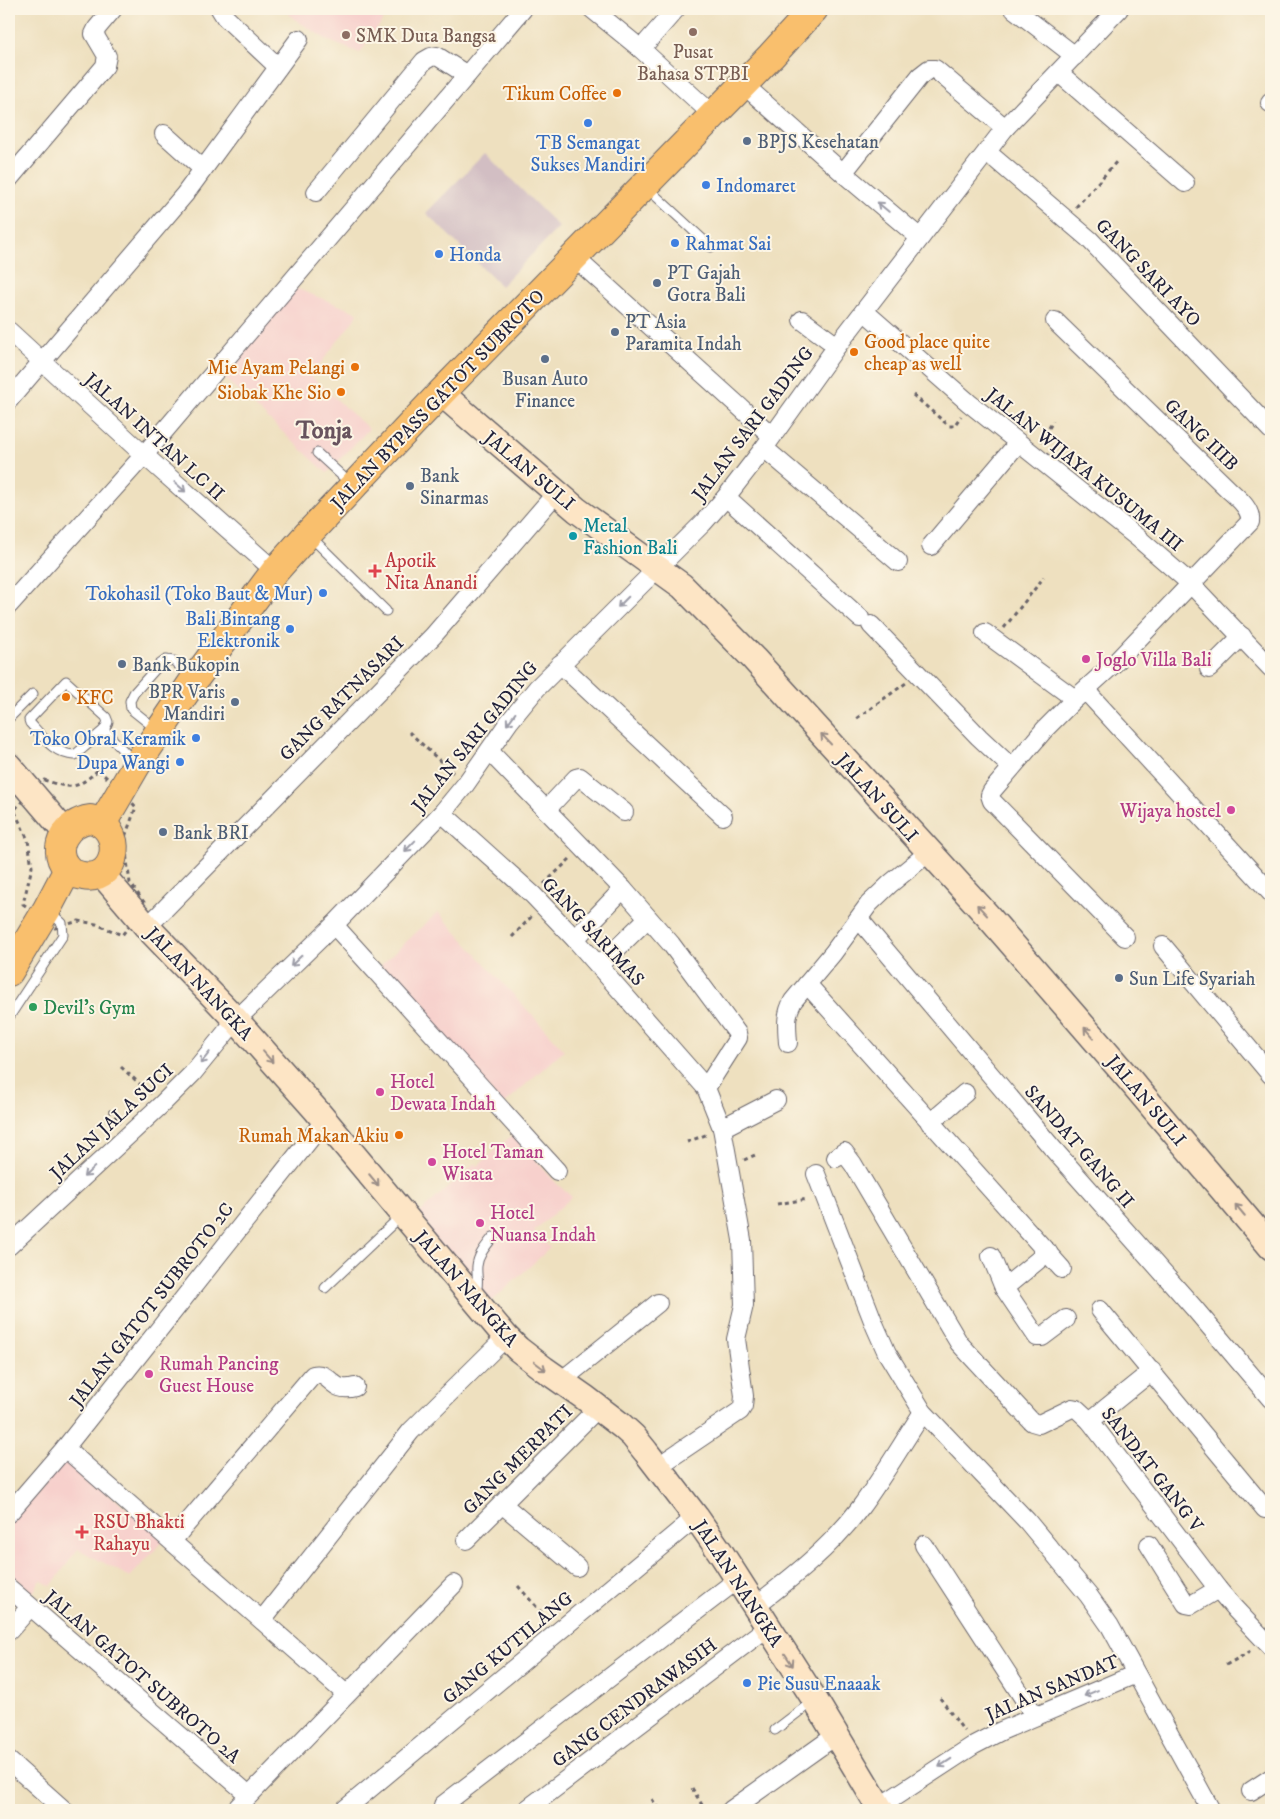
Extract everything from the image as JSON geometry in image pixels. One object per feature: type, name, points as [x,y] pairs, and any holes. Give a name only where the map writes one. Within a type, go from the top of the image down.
[{"type":"highway","name":"JALAN BYPASS GATOT SUBROTO","points":[[102,824],[158,731],[275,571],[353,486],[447,399],[574,257],[712,115],[750,90],[814,9]]},
{"type":"highway","points":[[90,819],[102,824],[111,835],[114,852],[108,867],[95,876],[80,876],[68,869],[61,856],[60,848],[60,843],[66,833],[82,820],[90,819]]},
{"type":"highway","points":[[11,963],[47,909],[68,869]]},
{"type":"main road","name":"JALAN SULI","points":[[447,399],[603,530],[658,567],[682,586],[754,659],[987,915],[1123,1071],[1271,1247]]},
{"type":"main road","points":[[13,780],[66,833]]},
{"type":"main road","name":"JALAN NANGKA","points":[[101,873],[147,927],[236,1020],[325,1120],[506,1337],[518,1349],[633,1436],[696,1516],[815,1700],[880,1808]]},
{"type":"street","points":[[9,179],[105,66],[107,56],[94,34],[113,9]]},
{"type":"street","points":[[220,9],[225,17],[278,67]]},
{"type":"street","points":[[9,605],[144,455],[523,9]]},
{"type":"street","points":[[592,9],[641,49],[712,115]]},
{"type":"street","points":[[641,49],[676,9]]},
{"type":"street","points":[[1014,9],[1075,56]]},
{"type":"street","name":"JALAN SARI GADING","points":[[236,1020],[334,925],[442,813],[537,688],[703,523],[726,497],[837,346],[1005,128],[1119,9]]},
{"type":"street","points":[[9,400],[185,194],[299,39]]},
{"type":"street","points":[[316,192],[424,61],[437,56],[466,75]]},
{"type":"street","points":[[843,173],[920,76],[929,69],[935,68],[1005,128]]},
{"type":"street","points":[[1059,73],[1185,183]]},
{"type":"street","points":[[750,90],[843,173],[920,238]]},
{"type":"street","points":[[164,134],[203,169]]},
{"type":"street","name":"GANG SARI AYO","points":[[987,152],[1066,218],[1106,256],[1271,430]]},
{"type":"street","points":[[574,257],[768,442],[898,562]]},
{"type":"street","name":"JALAN WIJAYA KUSUMA III","points":[[864,311],[969,403],[1138,538],[1190,583],[1271,668]]},
{"type":"street","points":[[802,320],[837,346]]},
{"type":"street","name":"GANG IIIB","points":[[1054,321],[1249,511],[1251,517],[1250,522],[1117,661],[1080,695],[1011,767],[990,795],[992,801],[1125,937]]},
{"type":"street","name":"JALAN INTAN LC II","points":[[9,331],[144,455],[275,571]]},
{"type":"street","points":[[932,546],[1018,443]]},
{"type":"street","name":"GANG RATNASARI","points":[[147,927],[433,636],[557,492]]},
{"type":"street","points":[[726,497],[866,621],[1011,767]]},
{"type":"street","points":[[1209,669],[1242,636]]},
{"type":"street","points":[[989,637],[1080,695],[1271,893]]},
{"type":"street","points":[[560,664],[723,816]]},
{"type":"street","points":[[490,752],[623,890],[671,944],[737,1032],[738,1038],[706,1088]]},
{"type":"street","points":[[546,810],[576,778],[580,777],[624,812]]},
{"type":"street","name":"GANG SARIMAS","points":[[442,813],[538,900],[600,966],[706,1088],[722,1128],[742,1240],[744,1305],[736,1339],[744,1396],[743,1406],[740,1411],[657,1467]]},
{"type":"street","points":[[788,1043],[786,1023],[788,1009],[793,1001],[869,904],[929,852]]},
{"type":"street","points":[[575,939],[623,890]]},
{"type":"street","points":[[600,966],[648,918]]},
{"type":"street","name":"SANDAT GANG II","points":[[859,919],[1054,1150],[1194,1308],[1271,1399]]},
{"type":"street","points":[[334,925],[557,1172]]},
{"type":"street","points":[[1163,946],[1271,1075]]},
{"type":"street","points":[[807,984],[1062,1269]]},
{"type":"street","name":"JALAN JALA SUCI","points":[[9,1246],[162,1104],[192,1074],[236,1020]]},
{"type":"street","points":[[930,1123],[965,1093]]},
{"type":"street","points":[[722,1128],[776,1100]]},
{"type":"street","name":"JALAN GATOT SUBROTO 2C","points":[[9,1513],[65,1448],[325,1120]]},
{"type":"street","name":"SANDAT GANG V","points":[[836,1158],[844,1152],[853,1164],[959,1343],[1032,1422],[1038,1424],[1072,1408],[1077,1409],[1090,1421],[1218,1589],[1235,1610],[1269,1644]]},
{"type":"street","points":[[816,1174],[887,1353],[923,1412],[1028,1521],[1055,1554],[1104,1618],[1136,1674]]},
{"type":"street","points":[[1004,1288],[1048,1252]]},
{"type":"street","points":[[991,1256],[1004,1288],[1037,1337],[1042,1337],[1066,1319]]},
{"type":"street","points":[[561,1381],[658,1303]]},
{"type":"street","points":[[1100,1310],[1265,1510]]},
{"type":"street","points":[[262,1620],[411,1431],[506,1337]]},
{"type":"street","points":[[1090,1421],[1152,1372]]},
{"type":"street","points":[[172,1541],[310,1377],[316,1374],[323,1375],[340,1389],[345,1390],[355,1387]]},
{"type":"street","name":"GANG MERPATI","points":[[466,1540],[598,1408]]},
{"type":"street","name":"GANG CENDRAWASIH","points":[[526,1810],[761,1617],[796,1574],[825,1548],[860,1508],[923,1412]]},
{"type":"street","points":[[65,1448],[346,1694]]},
{"type":"street","points":[[502,1504],[577,1567]]},
{"type":"street","name":"GANG KUTILANG","points":[[344,1810],[696,1516]]},
{"type":"street","points":[[924,1545],[1035,1716]]},
{"type":"street","points":[[1149,1546],[1186,1604],[1191,1605],[1218,1589]]},
{"type":"street","points":[[443,1805],[737,1580]]},
{"type":"street","points":[[235,1810],[454,1584]]},
{"type":"street","name":"JALAN GATOT SUBROTO 2A","points":[[9,1588],[249,1795]]},
{"type":"street","points":[[9,1631],[30,1607]]},
{"type":"street","name":"JALAN SANDAT","points":[[880,1808],[974,1745],[1035,1716],[1136,1674],[1211,1810]]},
{"type":"street","points":[[731,1810],[835,1736]]},
{"type":"street","points":[[9,1761],[64,1810]]},
{"type":"street","points":[[1251,1791],[1271,1778]]},
{"type":"lane","points":[[644,185],[711,247]]},
{"type":"lane","points":[[317,453],[353,486]]},
{"type":"lane","points":[[308,534],[386,611]]},
{"type":"lane","points":[[158,731],[132,709],[130,701],[134,693],[159,665],[166,660],[174,661],[194,680]]},
{"type":"lane","points":[[66,681],[108,719],[108,722],[104,730],[76,755],[65,755],[55,750],[30,723],[31,716],[66,681]]},
{"type":"lane","points":[[9,718],[33,694]]},
{"type":"lane","points":[[20,706],[31,716]]},
{"type":"lane","points":[[104,730],[137,764]]},
{"type":"lane","points":[[9,1018],[63,935],[62,923],[47,909]]},
{"type":"lane","points":[[325,1288],[403,1214]]},
{"type":"lane","points":[[472,1298],[479,1286],[477,1265],[481,1254],[493,1237]]},
{"type":"lane","points":[[775,1730],[815,1700]]},
{"type":"path","points":[[1066,218],[1118,161]]},
{"type":"path","points":[[912,394],[952,427],[969,403]]},
{"type":"path","points":[[1033,456],[1053,421]]},
{"type":"path","points":[[989,637],[1044,577]]},
{"type":"path","points":[[857,718],[918,674]]},
{"type":"path","points":[[409,732],[465,785]]},
{"type":"path","points":[[512,937],[538,900],[582,848]]},
{"type":"path","points":[[121,1067],[162,1104]]},
{"type":"path","points":[[777,1204],[824,1196]]},
{"type":"path","points":[[518,1586],[559,1632]]},
{"type":"path","points":[[1226,1665],[1269,1644]]},
{"type":"path","points":[[940,1698],[974,1745]]},
{"type":"path","points":[[692,1788],[705,1810]]},
{"type":"path","points":[[652,1799],[660,1810]]},
{"type":"shaded area","name":"SMK Duta Bangsa","points":[[285,9],[380,9],[385,17],[360,53],[329,41],[293,18]]},
{"type":"shaded area","points":[[485,153],[559,227],[501,286],[426,213]]},
{"type":"shaded area","points":[[295,288],[359,313],[311,376],[369,429],[327,473],[222,376]]},
{"type":"shaded area","points":[[438,912],[564,1050],[503,1105],[380,966]]},
{"type":"shaded area","name":"Hotel Nuansa Indah","points":[[513,1134],[557,1184],[572,1197],[534,1231],[550,1248],[490,1303],[414,1218],[475,1163],[478,1166]]},
{"type":"shaded area","name":"RSU Bhakti Rahayu","points":[[64,1460],[71,1462],[164,1540],[130,1577],[78,1549],[51,1586],[40,1580],[33,1593],[9,1572],[9,1525]]},
{"type":"place","name":"Pusat Bahasa STPBI","points":[[693,32]]},
{"type":"place","name":"SMK Duta Bangsa","points":[[346,35]]},
{"type":"place","name":"Tikum Coffee","points":[[617,93]]},
{"type":"place","name":"TB Semangat Sukses Mandiri","points":[[588,123]]},
{"type":"place","name":"BPJS Kesehatan","points":[[747,141]]},
{"type":"place","name":"Indomaret","points":[[706,185]]},
{"type":"place","name":"Rahmat Sai","points":[[675,243]]},
{"type":"place","name":"Honda","points":[[439,254]]},
{"type":"place","name":"PT Gajah Gotra Bali","points":[[657,283]]},
{"type":"place","name":"PT Asia Paramita Indah","points":[[615,332]]},
{"type":"place","name":"Good place quite cheap as well","points":[[854,352]]},
{"type":"place","name":"Busan Auto Finance","points":[[545,359]]},
{"type":"place","name":"Mie Ayam Pelangi","points":[[355,367]]},
{"type":"place","name":"Siobak Khe Sio","points":[[341,392]]},
{"type":"place","name":"Bank Sinarmas","points":[[410,486]]},
{"type":"place","name":"Metal Fashion Bali","points":[[573,536]]},
{"type":"place","name":"Apotik Nita Anandi","points":[[375,571]]},
{"type":"place","name":"Tokohasil (Toko Baut & Mur)","points":[[323,593]]},
{"type":"place","name":"Bali Bintang Elektronik","points":[[290,629]]},
{"type":"place","name":"Joglo Villa Bali","points":[[1086,659]]},
{"type":"place","name":"Bank Bukopin","points":[[122,664]]},
{"type":"place","name":"KFC","points":[[66,697]]},
{"type":"place","name":"BPR Varis Mandiri","points":[[235,702]]},
{"type":"place","name":"Toko Obral Keramik","points":[[196,738]]},
{"type":"place","name":"Dupa Wangi","points":[[180,762]]},
{"type":"place","name":"Wijaya hostel","points":[[1231,810]]},
{"type":"place","name":"Bank BRI","points":[[163,832]]},
{"type":"place","name":"Sun Life Syariah","points":[[1119,978]]},
{"type":"place","name":"Devil's Gym","points":[[33,1007]]},
{"type":"place","name":"Hotel Dewata Indah","points":[[380,1092]]},
{"type":"place","name":"Rumah Makan Akiu","points":[[399,1135]]},
{"type":"place","name":"Hotel Taman Wisata","points":[[432,1162]]},
{"type":"place","name":"Hotel Nuansa Indah","points":[[480,1223]]},
{"type":"place","name":"Rumah Pancing Guest House","points":[[149,1374]]},
{"type":"place","name":"RSU Bhakti Rahayu","points":[[82,1532]]},
{"type":"place","name":"Pie Susu Enaaak","points":[[747,1683]]},
{"type":"district","name":"Tonja","points":[[324,430]]}]
